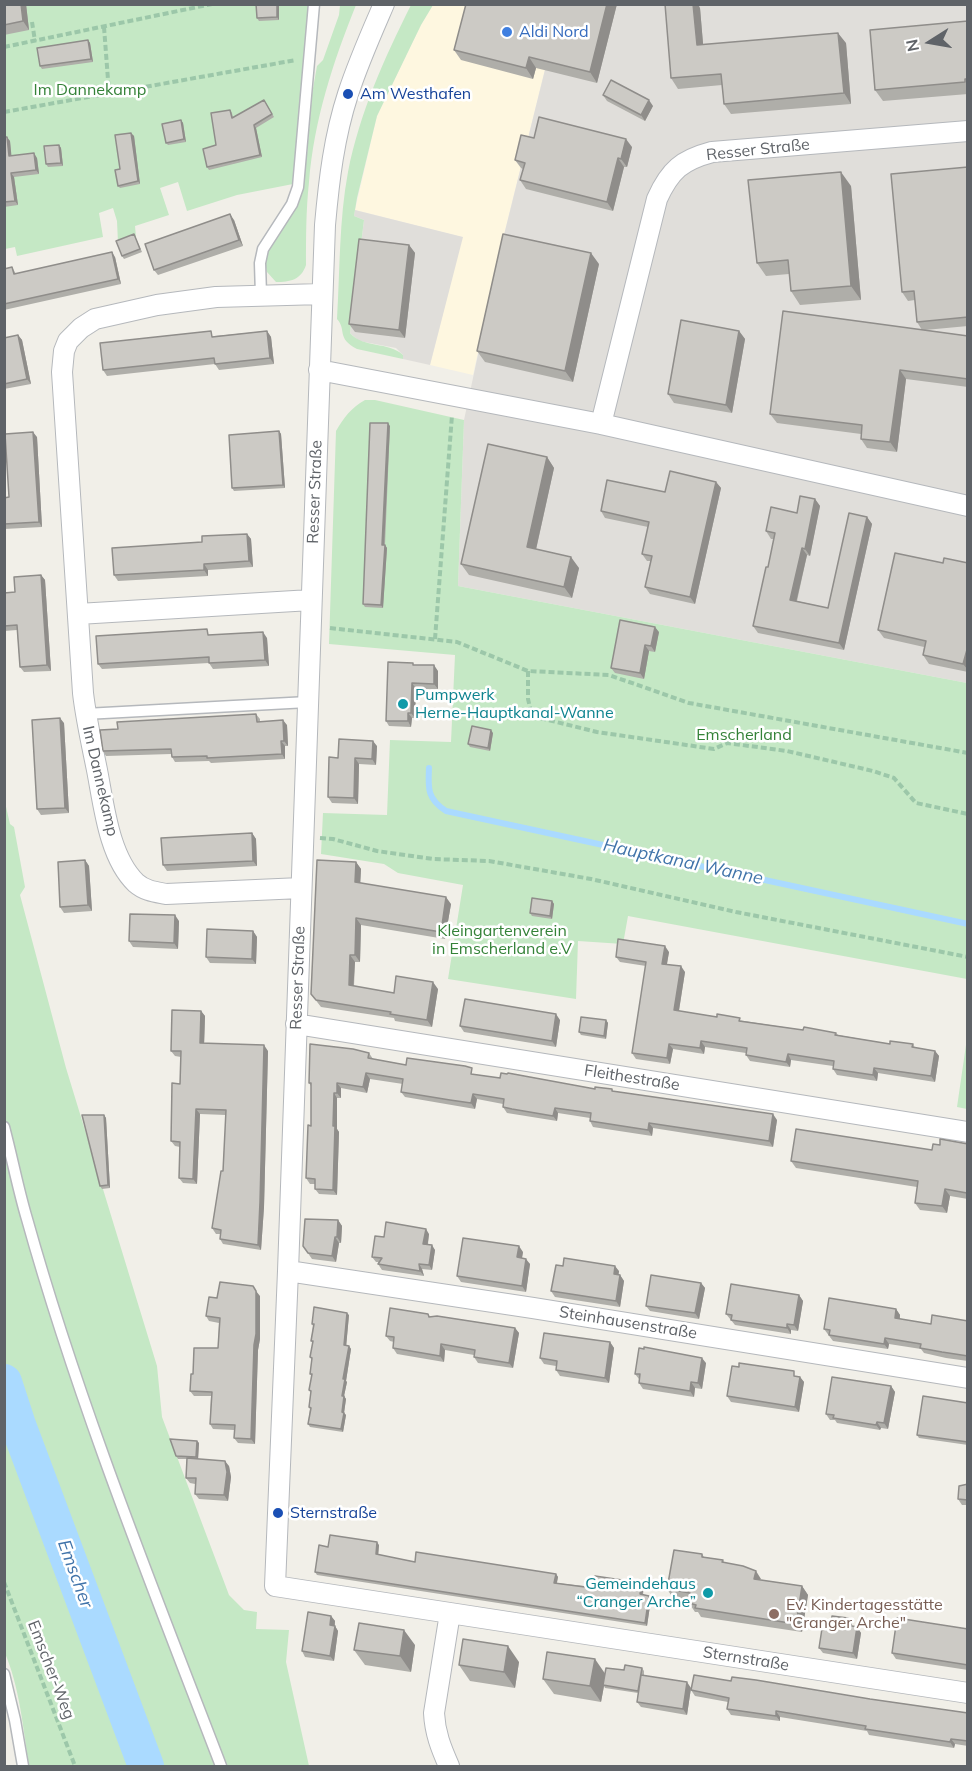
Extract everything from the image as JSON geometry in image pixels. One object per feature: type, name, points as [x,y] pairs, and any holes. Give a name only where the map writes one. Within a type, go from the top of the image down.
[{"type":"street","name":"Resser Straße","points":[[274,1586],[288,1271],[325,225],[330,172],[340,122],[361,57],[384,4]]},
{"type":"street","name":"Resser Straße","points":[[602,424],[657,199],[665,181],[677,167],[693,157],[712,152],[968,131]]},
{"type":"street","name":"Im Dannekamp","points":[[301,888],[166,894],[151,892],[138,885],[129,876],[119,859],[108,826],[86,714],[62,372],[64,351],[68,341],[81,328],[95,319],[157,305],[216,297],[322,294]]},
{"type":"street","points":[[319,370],[602,424],[968,506]]},
{"type":"street","points":[[78,614],[311,600]]},
{"type":"street","name":"Fleithestraße","points":[[296,1024],[968,1132]]},
{"type":"street","name":"Steinhausenstraße","points":[[288,1271],[968,1378]]},
{"type":"street","name":"Sternstraße","points":[[274,1586],[968,1693]]},
{"type":"street","points":[[448,1767],[438,1741],[434,1713],[450,1613]]},
{"type":"lane","points":[[261,295],[262,249],[292,204],[298,187],[315,4]]},
{"type":"lane","points":[[86,714],[308,702]]},
{"type":"lane","points":[[4,1127],[26,1218],[62,1332],[128,1521],[221,1767]]},
{"type":"lane","points":[[4,1674],[15,1720],[22,1767]]},
{"type":"path","points":[[4,47],[212,4]]},
{"type":"path","points":[[32,22],[34,40]]},
{"type":"path","points":[[104,27],[109,93]]},
{"type":"path","points":[[4,112],[310,58]]},
{"type":"path","points":[[435,639],[454,395]]},
{"type":"path","points":[[310,627],[457,642],[528,671],[609,675],[689,703],[968,753]]},
{"type":"path","points":[[528,671],[528,699],[532,716],[597,732],[714,749],[727,743],[787,751],[894,778],[916,803],[968,814]]},
{"type":"path","points":[[303,837],[333,839],[377,851],[433,859],[489,861],[580,877],[736,912],[968,957]]},
{"type":"path","name":"Emscher-Weg","points":[[4,1581],[75,1767]]},
{"type":"shaded area","points":[[433,5],[561,5],[501,247],[473,375],[430,365],[462,237],[355,210],[377,116]]},
{"type":"shaded area","points":[[561,5],[967,5],[967,683],[458,586],[464,420],[501,247]]},
{"type":"shaded area","points":[[355,210],[463,237],[430,365],[403,359],[403,355],[396,348],[359,341],[350,333],[364,220],[354,216]]},
{"type":"green space","name":"Im Dannekamp","points":[[5,5],[309,5],[293,184],[237,195],[187,211],[178,182],[160,188],[169,215],[135,226],[136,237],[118,243],[117,221],[113,208],[99,213],[103,237],[17,256],[15,247],[5,249]]},
{"type":"green space","points":[[340,5],[356,5],[332,70],[315,136],[307,203],[306,265],[298,277],[276,282],[267,272],[264,259],[301,189],[317,66],[323,60],[339,15]]},
{"type":"green space","points":[[411,5],[433,5],[377,116],[354,216],[364,220],[350,333],[362,341],[397,351],[403,355],[403,359],[357,349],[344,338],[337,319],[343,208],[353,150],[374,86]]},
{"type":"green space","name":"Emscherland","points":[[365,400],[375,400],[464,420],[458,586],[967,683],[967,979],[628,916],[623,944],[578,941],[576,999],[448,979],[463,885],[398,873],[384,864],[321,854],[323,813],[387,815],[390,740],[451,742],[455,655],[329,644],[336,431],[348,413]]},
{"type":"green space","points":[[4,798],[10,824],[14,827],[25,887],[20,895],[66,1068],[157,1366],[162,1417],[229,1595],[244,1610],[257,1612],[256,1629],[289,1630],[286,1662],[309,1766],[29,1766],[17,1693],[4,1651]]},
{"type":"green space","points":[[967,1038],[967,1109],[957,1107]]},
{"type":"building","points":[[4,4],[21,4],[23,21],[4,25]]},
{"type":"building","points":[[256,4],[277,4],[277,17],[257,18]]},
{"type":"building","points":[[466,4],[607,4],[590,72],[529,57],[526,68],[454,50]]},
{"type":"building","points":[[665,4],[693,4],[697,45],[838,33],[844,93],[724,104],[721,74],[671,78]]},
{"type":"building","points":[[968,21],[968,79],[965,79],[965,82],[875,90],[870,30]]},
{"type":"building","points":[[88,40],[91,59],[40,66],[37,48]]},
{"type":"building","points":[[611,80],[649,100],[641,115],[603,95]]},
{"type":"building","points":[[264,100],[272,114],[254,125],[260,155],[207,167],[203,149],[216,145],[211,113],[230,110],[232,118]]},
{"type":"building","points":[[539,117],[626,139],[621,159],[618,158],[607,202],[520,180],[525,163],[515,160],[521,135],[534,138]]},
{"type":"building","points":[[181,120],[184,139],[166,143],[162,124]]},
{"type":"building","points":[[131,133],[138,181],[118,186],[115,170],[120,169],[115,135]]},
{"type":"building","points":[[4,137],[7,137],[9,156],[34,153],[36,170],[11,173],[15,201],[4,202]]},
{"type":"building","points":[[59,145],[61,163],[46,164],[44,146]]},
{"type":"building","points":[[968,167],[968,317],[917,322],[914,291],[902,292],[891,174]]},
{"type":"building","points":[[841,172],[851,286],[791,291],[788,260],[757,263],[748,180]]},
{"type":"building","points":[[230,214],[239,240],[154,270],[145,244]]},
{"type":"building","points":[[134,234],[140,249],[122,256],[116,241]]},
{"type":"building","points":[[503,234],[591,253],[565,371],[477,351]]},
{"type":"building","points":[[359,239],[409,245],[399,330],[349,324]]},
{"type":"building","points":[[112,252],[118,279],[4,304],[4,269],[12,267],[14,274]]},
{"type":"building","points":[[783,311],[968,336],[968,379],[900,370],[890,442],[861,439],[862,425],[770,414]]},
{"type":"building","points":[[681,320],[739,331],[726,405],[668,394]]},
{"type":"building","points":[[211,331],[212,337],[267,331],[270,358],[215,364],[214,358],[103,370],[100,343]]},
{"type":"building","points":[[18,335],[27,379],[4,384],[4,338]]},
{"type":"building","points":[[370,423],[388,423],[381,605],[363,604]]},
{"type":"building","points":[[279,431],[283,485],[232,488],[229,435]]},
{"type":"building","points":[[33,432],[39,522],[4,524],[4,498],[9,497],[5,434]]},
{"type":"building","points":[[488,444],[547,457],[527,547],[571,557],[564,587],[461,564]]},
{"type":"building","points":[[670,471],[716,482],[690,597],[645,587],[652,556],[642,554],[649,522],[601,511],[607,480],[665,492]]},
{"type":"building","points":[[800,496],[815,499],[805,549],[802,548],[790,600],[828,608],[849,513],[867,517],[839,643],[753,626],[775,533],[766,531],[771,507],[797,513]]},
{"type":"building","points":[[247,534],[249,561],[204,564],[204,570],[114,575],[112,548],[202,542],[202,536]]},
{"type":"building","points":[[895,553],[943,563],[944,558],[968,563],[968,646],[963,664],[923,655],[926,641],[878,630]]},
{"type":"building","points":[[41,575],[47,665],[20,667],[17,625],[4,626],[4,593],[15,592],[14,577]]},
{"type":"building","points":[[620,620],[655,627],[651,646],[645,645],[640,673],[611,668]]},
{"type":"building","points":[[207,629],[208,635],[263,632],[265,660],[209,663],[209,657],[98,664],[96,636]]},
{"type":"building","name":"Pumpwerk Herne-Hauptkanal-Wanne","points":[[388,662],[434,665],[434,684],[412,683],[411,713],[408,713],[408,721],[386,721]]},
{"type":"building","points":[[256,714],[257,722],[283,720],[282,754],[207,758],[207,756],[172,757],[171,749],[103,751],[100,730],[118,729],[117,722]]},
{"type":"building","points":[[60,718],[65,808],[37,809],[32,720]]},
{"type":"building","points":[[472,726],[491,730],[488,748],[468,744]]},
{"type":"building","points":[[339,739],[373,741],[372,759],[355,758],[354,798],[328,797],[329,757],[338,758]]},
{"type":"building","points":[[252,833],[253,861],[163,865],[161,838]]},
{"type":"building","points":[[85,860],[88,905],[60,907],[58,862]]},
{"type":"building","points":[[317,860],[356,862],[355,882],[446,897],[441,932],[356,918],[355,955],[350,955],[349,985],[394,993],[396,976],[433,982],[427,1020],[316,1000],[311,994]]},
{"type":"building","points":[[532,898],[552,901],[550,916],[530,913]]},
{"type":"building","points":[[130,914],[175,915],[174,943],[129,941]]},
{"type":"building","points":[[207,929],[253,931],[252,959],[206,957]]},
{"type":"building","points":[[618,939],[665,946],[662,964],[681,966],[674,1010],[717,1017],[717,1014],[740,1018],[739,1021],[803,1030],[804,1027],[836,1033],[835,1035],[890,1044],[890,1041],[913,1044],[912,1047],[935,1051],[931,1076],[874,1068],[873,1075],[833,1069],[834,1061],[788,1054],[786,1062],[746,1055],[747,1048],[701,1041],[700,1048],[669,1044],[667,1058],[632,1053],[646,962],[616,957]]},
{"type":"building","points":[[465,999],[556,1014],[552,1041],[460,1026]]},
{"type":"building","points":[[172,1010],[201,1011],[200,1043],[264,1045],[258,1245],[220,1239],[221,1230],[212,1228],[221,1171],[223,1171],[226,1110],[196,1109],[193,1179],[179,1178],[180,1142],[171,1141],[172,1083],[180,1084],[181,1051],[171,1051]]},
{"type":"building","points":[[581,1017],[606,1020],[604,1036],[579,1032]]},
{"type":"building","points":[[310,1044],[353,1049],[369,1053],[368,1058],[406,1065],[407,1058],[465,1066],[472,1068],[471,1074],[500,1078],[501,1073],[508,1073],[595,1089],[595,1087],[612,1089],[612,1091],[773,1114],[769,1141],[649,1123],[648,1130],[590,1121],[591,1113],[555,1108],[553,1116],[503,1107],[504,1099],[473,1094],[471,1103],[401,1092],[403,1079],[366,1073],[363,1087],[337,1083],[337,1093],[334,1093],[333,1190],[315,1189],[315,1179],[306,1178],[308,1125],[311,1126]]},
{"type":"building","points":[[82,1115],[104,1115],[108,1185],[100,1186]]},
{"type":"building","points":[[796,1129],[932,1150],[933,1144],[940,1145],[940,1139],[968,1144],[967,1193],[945,1189],[942,1206],[915,1203],[918,1181],[791,1161]]},
{"type":"building","points":[[305,1219],[338,1220],[337,1237],[335,1237],[332,1256],[308,1253],[303,1246]]},
{"type":"building","points":[[386,1222],[426,1229],[423,1244],[432,1245],[429,1265],[419,1264],[420,1271],[378,1264],[382,1258],[372,1257],[375,1236],[384,1237]]},
{"type":"building","points":[[463,1238],[519,1246],[517,1257],[526,1259],[522,1286],[457,1276]]},
{"type":"building","points":[[564,1258],[615,1266],[614,1274],[620,1275],[616,1301],[551,1291],[556,1265],[563,1266]]},
{"type":"building","points":[[651,1275],[701,1283],[695,1313],[646,1306]]},
{"type":"building","points":[[220,1282],[253,1286],[256,1291],[251,1439],[234,1438],[235,1425],[210,1424],[212,1392],[190,1391],[194,1348],[218,1348],[220,1318],[206,1316],[209,1297],[217,1298]]},
{"type":"building","points":[[731,1284],[799,1295],[794,1325],[787,1324],[787,1328],[731,1320],[732,1315],[726,1314]]},
{"type":"building","points":[[829,1298],[896,1309],[895,1318],[931,1324],[932,1315],[968,1321],[968,1356],[920,1348],[921,1344],[885,1338],[884,1344],[829,1335],[830,1330],[824,1329]]},
{"type":"building","points":[[314,1307],[347,1313],[344,1345],[349,1346],[343,1379],[345,1379],[342,1396],[344,1396],[342,1412],[344,1413],[341,1429],[308,1424],[311,1408],[309,1407],[311,1391],[309,1390],[312,1374],[310,1374],[312,1358],[310,1357]]},
{"type":"building","points":[[390,1308],[428,1314],[429,1317],[437,1316],[515,1328],[509,1363],[474,1357],[475,1350],[441,1344],[440,1356],[393,1348],[394,1337],[386,1336]]},
{"type":"building","points":[[544,1333],[610,1342],[605,1378],[556,1370],[557,1361],[540,1358]]},
{"type":"building","points":[[644,1347],[702,1358],[698,1383],[691,1382],[690,1391],[639,1383],[640,1374],[635,1374],[639,1348],[644,1349]]},
{"type":"building","points":[[739,1363],[794,1371],[794,1376],[800,1377],[795,1407],[727,1396],[732,1366],[739,1367]]},
{"type":"building","points":[[832,1377],[891,1386],[884,1423],[877,1422],[876,1425],[833,1418],[834,1415],[826,1414]]},
{"type":"building","points":[[923,1396],[968,1403],[968,1442],[917,1435]]},
{"type":"building","points":[[170,1439],[197,1441],[196,1457],[176,1456]]},
{"type":"building","points":[[187,1458],[225,1461],[227,1472],[224,1495],[195,1494],[196,1478],[186,1478]]},
{"type":"building","points":[[968,1484],[968,1500],[958,1499],[959,1486]]},
{"type":"building","points":[[330,1535],[377,1542],[376,1554],[415,1562],[416,1552],[556,1574],[554,1583],[593,1587],[595,1576],[642,1583],[640,1594],[649,1596],[645,1623],[315,1572],[319,1545],[328,1547]]},
{"type":"building","points":[[674,1550],[702,1554],[702,1557],[743,1566],[756,1571],[754,1579],[802,1586],[796,1624],[695,1608],[696,1605],[689,1603],[690,1593],[667,1589]]},
{"type":"building","points":[[308,1612],[331,1616],[330,1625],[335,1626],[330,1656],[302,1651]]},
{"type":"building","points":[[832,1616],[848,1618],[847,1625],[857,1627],[853,1653],[819,1648],[823,1622],[831,1623]]},
{"type":"building","points":[[897,1618],[968,1629],[968,1665],[892,1653]]},
{"type":"building","points":[[359,1623],[404,1630],[400,1656],[354,1650]]},
{"type":"building","points":[[463,1639],[508,1646],[504,1672],[459,1665]]},
{"type":"building","points":[[547,1652],[595,1659],[590,1686],[543,1679]]},
{"type":"building","points":[[625,1665],[642,1668],[638,1691],[603,1685],[606,1668],[624,1670]]},
{"type":"building","points":[[641,1675],[687,1682],[683,1709],[637,1702]]},
{"type":"building","points":[[694,1675],[731,1681],[732,1677],[756,1680],[968,1713],[968,1741],[951,1739],[950,1742],[865,1729],[866,1726],[776,1711],[776,1716],[727,1709],[729,1698],[691,1690]]},
{"type":"waterway","name":"Hauptkanal Wanne","points":[[429,768],[430,792],[435,802],[446,811],[968,924]]},
{"type":"waterway","name":"Emscher","points":[[4,1382],[146,1766]]},
{"type":"place","name":"Aldi Nord","points":[[507,32]]},
{"type":"place","name":"Am Westhafen","points":[[348,94]]},
{"type":"place","name":"Pumpwerk Herne-Hauptkanal-Wanne","points":[[403,704]]},
{"type":"place","name":"Sternstraße","points":[[278,1513]]},
{"type":"place","name":"Gemeindehaus “Cranger Arche”","points":[[708,1593]]},
{"type":"place","name":"Ev. Kindertagesstätte \"Cranger Arche\"","points":[[774,1614]]},
{"type":"park label","name":"Kleingartenverein in Emscherland e.V","points":[[502,940]]}]
